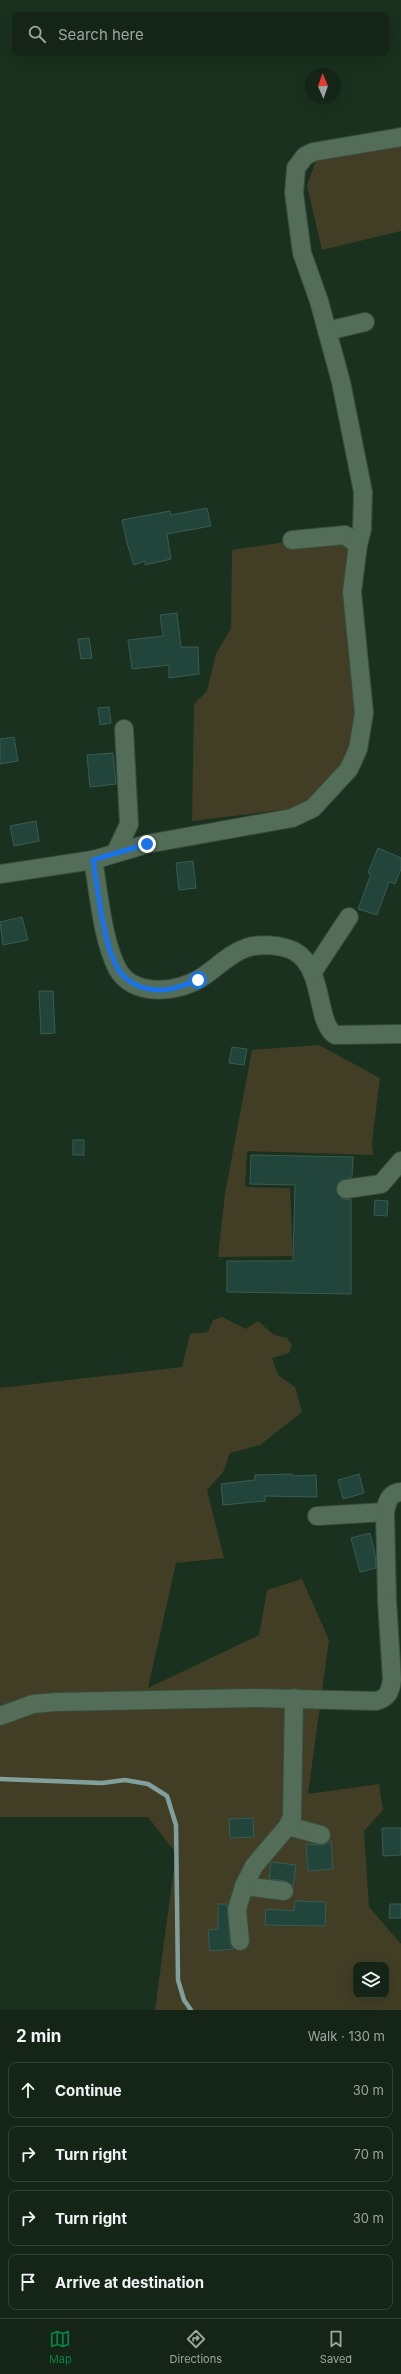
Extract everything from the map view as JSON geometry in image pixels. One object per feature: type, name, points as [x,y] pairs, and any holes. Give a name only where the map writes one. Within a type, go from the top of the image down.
[{"type":"street","points":[[0,874],[93,860],[147,844],[292,818],[313,808],[341,780],[358,749],[363,720],[362,690],[352,592],[358,545],[362,529],[363,492],[352,432],[320,301],[302,253],[294,193],[296,168],[305,156],[313,152],[401,137]]},
{"type":"street","points":[[327,331],[365,322]]},
{"type":"street","points":[[292,540],[345,535],[358,545]]},
{"type":"street","points":[[116,852],[128,824],[124,730]]},
{"type":"street","points":[[93,860],[110,953],[118,970],[130,982],[144,988],[163,990],[198,980],[230,956],[247,948],[266,945],[293,951],[308,963],[328,1025],[335,1035],[340,1037],[401,1034]]},
{"type":"street","points":[[312,974],[349,917]]},
{"type":"street","points":[[346,1189],[381,1184],[401,1161]]},
{"type":"street","points":[[0,1716],[33,1704],[56,1702],[294,1698],[376,1701],[385,1698],[390,1691],[392,1680],[387,1600],[385,1512],[387,1501],[391,1496],[401,1492]]},
{"type":"street","points":[[317,1516],[385,1512]]},
{"type":"street","points":[[240,1941],[237,1908],[244,1886],[254,1866],[288,1826],[292,1817],[294,1698]]},
{"type":"street","points":[[288,1826],[320,1835]]},
{"type":"street","points":[[244,1886],[284,1891]]},
{"type":"shaded area","points":[[401,141],[401,231],[322,250],[307,185],[317,158]]},
{"type":"shaded area","points":[[351,532],[362,703],[345,761],[326,787],[298,808],[192,821],[194,704],[207,691],[216,654],[231,628],[232,550]]},
{"type":"shaded area","points":[[319,1045],[380,1078],[372,1142],[373,1155],[247,1151],[245,1187],[290,1188],[293,1256],[218,1257],[225,1194],[252,1050]]},
{"type":"shaded area","points":[[222,1317],[246,1329],[258,1321],[274,1335],[287,1338],[292,1345],[289,1353],[272,1358],[278,1375],[295,1387],[302,1412],[260,1445],[230,1453],[223,1472],[207,1490],[224,1558],[176,1563],[148,1688],[259,1635],[267,1590],[302,1579],[329,1640],[308,1794],[379,1784],[383,1810],[364,1831],[369,1907],[401,1944],[401,2010],[155,2010],[176,1853],[148,1817],[0,1817],[0,1388],[182,1367],[190,1334],[208,1332],[213,1320]]},
{"type":"building","points":[[207,508],[211,526],[167,534],[171,559],[145,565],[145,561],[134,565],[122,520],[170,511],[171,515]]},
{"type":"building","points":[[177,613],[181,647],[198,647],[199,674],[169,678],[169,665],[132,669],[128,640],[163,636],[160,615]]},
{"type":"building","points":[[89,638],[92,658],[81,659],[78,639]]},
{"type":"building","points":[[109,707],[111,723],[100,725],[98,708]]},
{"type":"building","points":[[14,737],[18,761],[0,764],[0,739]]},
{"type":"building","points":[[113,753],[116,784],[90,787],[87,755]]},
{"type":"building","points":[[36,821],[39,841],[14,846],[10,826]]},
{"type":"building","points":[[378,848],[401,858],[401,869],[395,884],[389,882],[377,915],[358,909],[371,874],[368,873]]},
{"type":"building","points":[[193,861],[196,888],[179,890],[176,863]]},
{"type":"building","points":[[22,917],[28,940],[3,945],[0,922]]},
{"type":"building","points":[[39,991],[53,991],[55,1033],[41,1034]]},
{"type":"building","points":[[232,1047],[247,1049],[244,1065],[229,1063]]},
{"type":"building","points":[[73,1140],[84,1140],[84,1155],[73,1155]]},
{"type":"building","points":[[251,1155],[353,1157],[352,1177],[340,1181],[336,1190],[342,1199],[351,1199],[351,1294],[227,1292],[227,1261],[293,1261],[295,1185],[250,1184]]},
{"type":"building","points":[[375,1200],[388,1201],[387,1216],[374,1215]]},
{"type":"building","points":[[292,1474],[292,1476],[316,1475],[317,1497],[265,1496],[265,1501],[223,1505],[221,1484],[255,1480],[255,1475]]},
{"type":"building","points":[[359,1474],[364,1493],[343,1499],[338,1480]]},
{"type":"building","points":[[370,1533],[375,1554],[376,1568],[360,1572],[351,1538]]},
{"type":"building","points":[[253,1818],[254,1837],[230,1838],[229,1819]]},
{"type":"building","points":[[382,1828],[401,1828],[401,1855],[383,1856]]},
{"type":"building","points":[[331,1841],[333,1869],[308,1871],[306,1844],[323,1845]]},
{"type":"building","points":[[271,1862],[296,1865],[293,1886],[286,1881],[269,1879]]},
{"type":"building","points":[[295,1901],[326,1902],[325,1926],[265,1925],[266,1909],[294,1911]]},
{"type":"building","points":[[218,1904],[227,1904],[230,1942],[233,1949],[210,1951],[208,1930],[218,1929]]},
{"type":"building","points":[[390,1904],[401,1904],[401,1918],[389,1918]]},
{"type":"waterway","points":[[0,1779],[102,1783],[125,1780],[148,1784],[167,1796],[176,1825],[178,1980],[184,2000],[191,2010]]},
{"type":"route","points":[[147,844],[93,860],[110,953],[118,970],[130,982],[144,988],[163,990],[198,980]]}]
